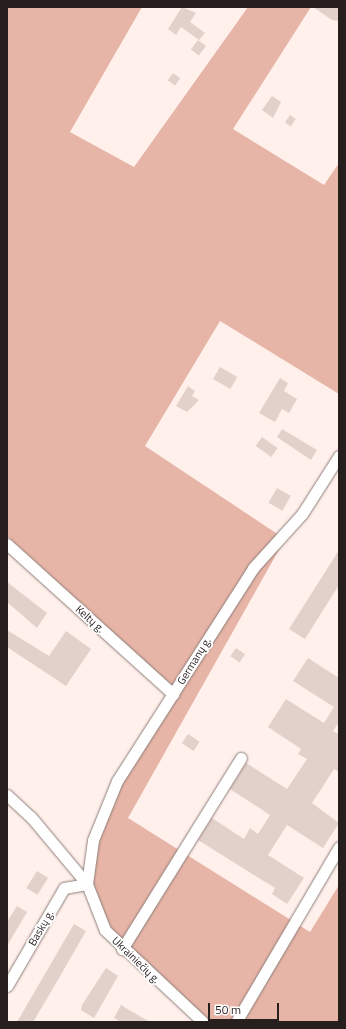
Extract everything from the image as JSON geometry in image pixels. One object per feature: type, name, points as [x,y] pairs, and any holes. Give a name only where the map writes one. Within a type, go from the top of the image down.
[{"type":"street","name":"Germanų g.","points":[[87,884],[93,840],[108,799],[253,568],[302,514],[339,456]]},
{"type":"street","name":"Keltų g.","points":[[7,544],[173,694]]},
{"type":"street","points":[[122,949],[241,758]]},
{"type":"street","name":"Ukrainiečių g.","points":[[7,795],[31,817],[87,884],[102,925],[122,949],[203,1022]]},
{"type":"street","points":[[236,1022],[339,847]]},
{"type":"street","name":"Baskų g.","points":[[7,986],[64,888],[87,884]]},
{"type":"shaded area","points":[[7,7],[142,7],[70,132],[134,167],[248,7],[311,7],[233,129],[324,185],[339,163],[339,394],[220,321],[145,446],[285,539],[128,818],[310,932],[339,885],[339,1022],[210,1022],[114,934],[102,918],[92,885],[94,853],[107,812],[171,686],[7,536]]},
{"type":"building","points":[[182,7],[196,13],[190,22],[205,33],[199,40],[181,27],[176,35],[168,29]]},
{"type":"building","points":[[313,7],[339,7],[339,21],[332,20]]},
{"type":"building","points":[[198,40],[206,46],[199,56],[191,50]]},
{"type":"building","points":[[173,73],[180,78],[175,86],[168,80]]},
{"type":"building","points":[[272,96],[281,102],[273,118],[262,110]]},
{"type":"building","points":[[290,115],[296,119],[291,126],[285,122]]},
{"type":"building","points":[[220,367],[237,377],[230,389],[213,379]]},
{"type":"building","points":[[280,378],[288,383],[284,391],[297,399],[289,413],[282,409],[275,422],[259,413]]},
{"type":"building","points":[[188,386],[195,391],[192,396],[199,400],[187,412],[176,406]]},
{"type":"building","points":[[282,429],[317,450],[311,460],[277,437]]},
{"type":"building","points":[[262,437],[278,448],[271,457],[256,446]]},
{"type":"building","points":[[277,488],[291,496],[282,511],[268,503]]},
{"type":"building","points":[[339,550],[339,585],[305,639],[289,629]]},
{"type":"building","points":[[7,582],[47,613],[37,628],[7,602]]},
{"type":"building","points":[[7,630],[49,656],[66,631],[91,649],[66,686],[7,647]]},
{"type":"building","points":[[236,648],[245,654],[240,662],[230,656]]},
{"type":"building","points":[[308,658],[339,678],[339,722],[333,731],[339,734],[339,772],[334,769],[312,803],[339,823],[323,848],[287,825],[268,855],[304,878],[287,904],[272,894],[275,888],[198,840],[212,818],[244,839],[250,828],[258,834],[270,815],[230,789],[246,763],[287,789],[307,759],[298,754],[301,749],[268,727],[286,699],[324,723],[334,707],[293,681]]},
{"type":"building","points":[[188,734],[200,742],[193,751],[182,743]]},
{"type":"building","points":[[37,871],[48,878],[37,895],[26,888]]},
{"type":"building","points":[[17,906],[27,912],[7,946],[7,922]]},
{"type":"building","points":[[74,924],[86,931],[48,997],[33,1022],[17,1022]]},
{"type":"building","points":[[106,968],[118,976],[94,1018],[81,1010],[82,1005]]},
{"type":"building","points":[[121,1005],[150,1022],[121,1022],[114,1018]]}]
